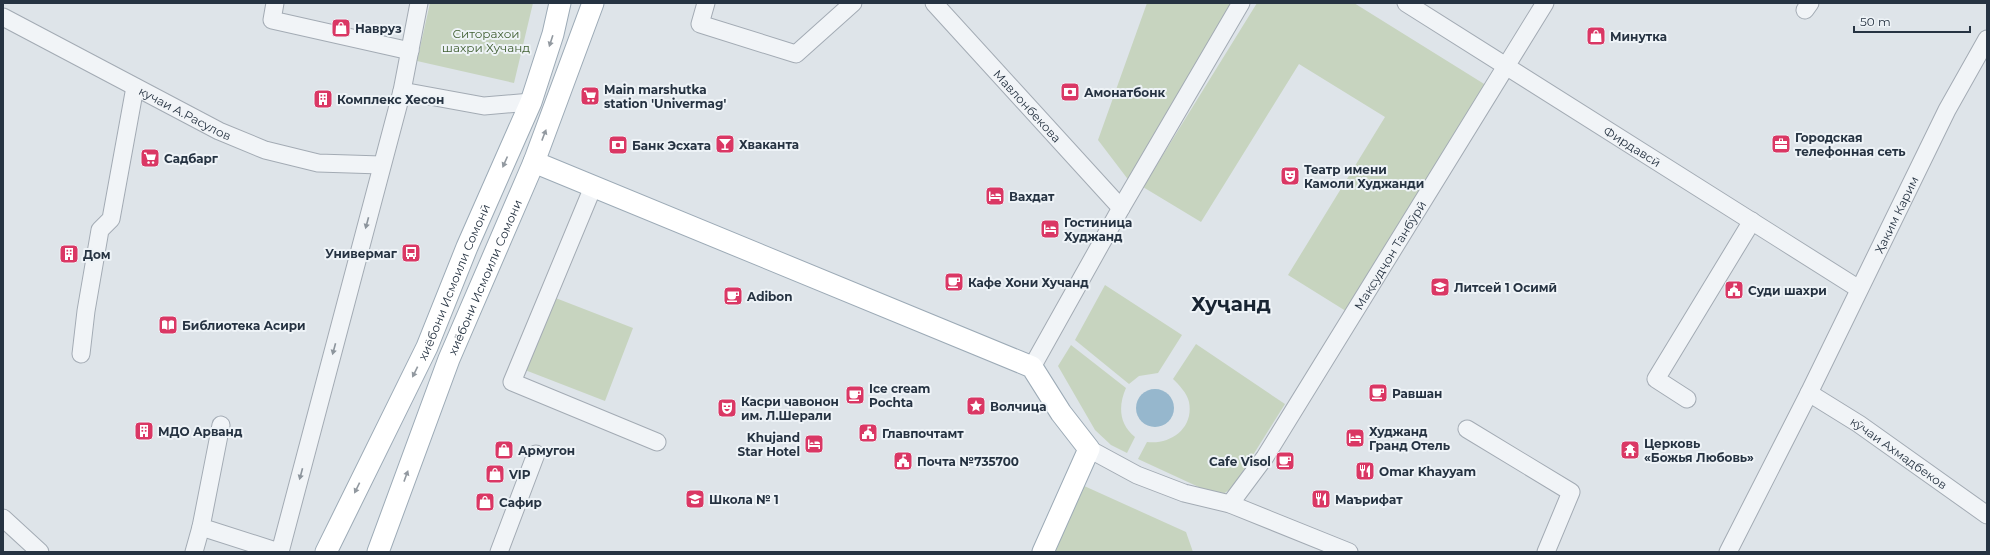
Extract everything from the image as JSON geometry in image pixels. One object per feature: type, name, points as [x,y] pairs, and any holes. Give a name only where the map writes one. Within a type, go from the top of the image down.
[{"type":"main road","name":"хиёбони Исмоили Сомонӣ","points":[[326,552],[428,347],[467,248],[531,102],[553,34],[560,3]]},
{"type":"main road","name":"хиёбони Исмоили Сомони","points":[[378,552],[449,359],[534,162],[593,3]]},
{"type":"main road","points":[[534,162],[1032,367],[1061,413],[1089,449],[1043,552]]},
{"type":"street","points":[[3,13],[8,3]]},
{"type":"street","points":[[275,3],[272,20],[410,51]]},
{"type":"street","points":[[201,528],[280,552],[381,165],[402,91],[419,3]]},
{"type":"street","points":[[706,3],[700,24],[796,54],[853,3]]},
{"type":"street","name":"Мавлонбекова","points":[[934,3],[1121,208]]},
{"type":"street","points":[[1032,367],[1121,208],[1242,3]]},
{"type":"street","name":"Фирдавсӣ","points":[[1406,3],[1859,289]]},
{"type":"street","name":"Мақсудҷон Танбӯрӣ","points":[[1230,504],[1265,457],[1508,66],[1545,3]]},
{"type":"street","name":"кучаи А.Расулов","points":[[3,17],[219,132],[265,150],[318,163],[381,165]]},
{"type":"street","name":"Ҳаким Карим","points":[[1728,552],[1809,393],[1947,110],[1987,39]]},
{"type":"street","points":[[81,354],[86,310],[100,230],[111,219],[135,87]]},
{"type":"street","points":[[402,91],[484,106],[531,102]]},
{"type":"street","points":[[593,187],[512,382],[657,442]]},
{"type":"street","points":[[1687,399],[1656,379],[1752,221]]},
{"type":"street","name":"кӯчаи Ахмадбеков","points":[[1809,393],[1859,424],[1987,513]]},
{"type":"street","points":[[194,552],[201,528],[221,426]]},
{"type":"street","points":[[1467,429],[1571,492],[1546,552]]},
{"type":"street","points":[[1089,449],[1137,475],[1184,493],[1230,504],[1349,552]]},
{"type":"street","points":[[499,552],[536,454]]},
{"type":"street","points":[[3,518],[40,552]]},
{"type":"green space","name":"Ситорахои шахри Хучанд","points":[[430,3],[533,3],[514,83],[417,61]]},
{"type":"green space","points":[[1147,3],[1244,3],[1133,186],[1098,140]]},
{"type":"green space","points":[[1257,3],[1354,3],[1489,87],[1349,313],[1288,275],[1385,117],[1299,64],[1201,222],[1143,187]]},
{"type":"green space","points":[[1105,285],[1182,335],[1158,373],[1139,376],[1129,384],[1075,340]]},
{"type":"green space","points":[[553,297],[633,328],[605,401],[525,370]]},
{"type":"green space","points":[[1196,344],[1285,404],[1233,487],[1222,495],[1216,495],[1138,459],[1147,442],[1164,441],[1172,438],[1179,433],[1188,420],[1190,411],[1188,399],[1173,379]]},
{"type":"green space","points":[[1071,345],[1126,388],[1123,395],[1121,408],[1123,421],[1135,437],[1127,453],[1111,445],[1095,430],[1058,366]]},
{"type":"green space","points":[[1082,485],[1186,532],[1193,552],[1052,552]]},
{"type":"water","points":[[1151,389],[1159,389],[1169,394],[1173,401],[1173,415],[1169,422],[1159,427],[1151,427],[1141,422],[1139,419],[1136,412],[1136,404],[1141,394],[1144,392]]},
{"type":"place","name":"Навруз","points":[[341,28]]},
{"type":"place","name":"Минутка","points":[[1596,36]]},
{"type":"place","name":"Амонатбонк","points":[[1070,92]]},
{"type":"place","name":"Main marshutka station 'Univermag'","points":[[590,96]]},
{"type":"place","name":"Комплекс Хесон","points":[[323,99]]},
{"type":"place","name":"Хваканта","points":[[725,144]]},
{"type":"place","name":"Городская телефонная сеть","points":[[1781,144]]},
{"type":"place","name":"Банк Эсхата","points":[[618,145]]},
{"type":"place","name":"Садбарг","points":[[150,158]]},
{"type":"place","name":"Театр имени Камоли Худжанди","points":[[1290,176]]},
{"type":"place","name":"Вахдат","points":[[995,196]]},
{"type":"place","name":"Гостиница Худжанд","points":[[1050,229]]},
{"type":"place","name":"Универмаг","points":[[411,253]]},
{"type":"place","name":"Дом","points":[[69,254]]},
{"type":"place","name":"Кафе Хони Хучанд","points":[[954,282]]},
{"type":"place","name":"Литсей 1 Осимӣ","points":[[1440,287]]},
{"type":"place","name":"Суди шахри","points":[[1734,290]]},
{"type":"place","name":"Adibon","points":[[733,296]]},
{"type":"place","name":"Библиотека Асири","points":[[168,325]]},
{"type":"place","name":"Равшан","points":[[1378,393]]},
{"type":"place","name":"Ice cream Pochta","points":[[855,395]]},
{"type":"place","name":"Волчица","points":[[976,406]]},
{"type":"place","name":"Касри чавонон им. Л.Шерали","points":[[727,408]]},
{"type":"place","name":"МДО Арванд","points":[[144,431]]},
{"type":"place","name":"Главпочтамт","points":[[868,433]]},
{"type":"place","name":"Худжанд Гранд Отель","points":[[1355,438]]},
{"type":"place","name":"Khujand Star Hotel","points":[[814,444]]},
{"type":"place","name":"Армугон","points":[[504,450]]},
{"type":"place","name":"Церковь «Божья Любовь»","points":[[1630,450]]},
{"type":"place","name":"Почта №735700","points":[[903,461]]},
{"type":"place","name":"Cafe Visol","points":[[1285,461]]},
{"type":"place","name":"Omar Khayyam","points":[[1365,471]]},
{"type":"place","name":"VIP","points":[[495,474]]},
{"type":"place","name":"Школа № 1","points":[[695,499]]},
{"type":"place","name":"Маърифат","points":[[1321,499]]},
{"type":"place","name":"Сафир","points":[[485,502]]},
{"type":"district","name":"Хуҷанд","points":[[1231,304]]}]
